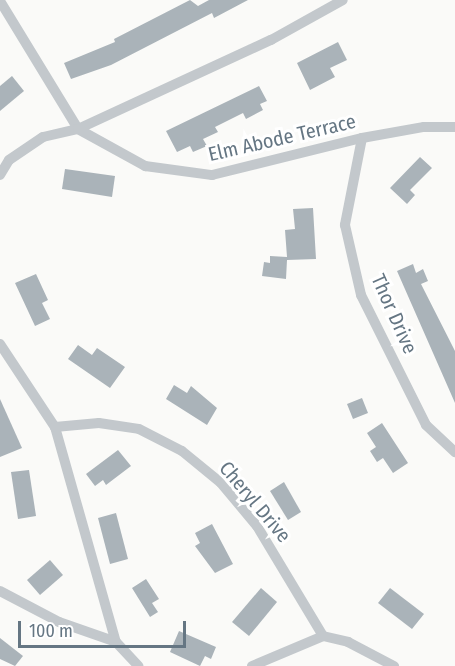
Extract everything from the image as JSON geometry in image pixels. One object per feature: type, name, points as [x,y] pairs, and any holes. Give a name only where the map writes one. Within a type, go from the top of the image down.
[{"type":"street","points":[[0,176],[9,160],[43,137],[78,129],[239,55],[343,0]]},
{"type":"street","points":[[0,1],[78,129]]},
{"type":"street","name":"Elm Abode Terrace","points":[[78,129],[145,166],[212,175],[362,138],[424,127],[455,127]]},
{"type":"street","name":"Thor Drive","points":[[362,138],[345,225],[361,295],[426,426],[455,452]]},
{"type":"street","points":[[0,344],[55,427],[116,642],[138,666]]},
{"type":"street","name":"Cheryl Drive","points":[[55,427],[99,423],[140,429],[182,451],[221,483],[256,526],[323,636]]},
{"type":"street","points":[[0,591],[59,622],[116,642]]},
{"type":"street","points":[[252,666],[323,636],[348,642],[394,666]]},
{"type":"building","points":[[190,0],[198,6],[209,0],[248,0],[214,18],[212,13],[111,65],[71,79],[64,63],[115,42],[114,39]]},
{"type":"building","points":[[338,42],[347,60],[330,68],[335,77],[310,90],[297,63]]},
{"type":"building","points":[[12,76],[24,91],[0,111],[0,86]]},
{"type":"building","points":[[259,86],[267,101],[260,104],[263,110],[246,119],[243,113],[215,127],[218,132],[203,139],[207,146],[193,152],[190,146],[177,152],[166,131]]},
{"type":"building","points":[[420,157],[432,168],[410,190],[415,195],[407,204],[390,188]]},
{"type":"building","points":[[65,169],[115,176],[112,197],[62,189]]},
{"type":"building","points":[[313,208],[316,259],[287,260],[286,279],[262,276],[264,262],[270,263],[270,256],[287,257],[285,230],[295,229],[293,209]]},
{"type":"building","points":[[413,264],[416,273],[423,269],[428,281],[421,284],[455,351],[455,403],[397,271]]},
{"type":"building","points":[[36,274],[48,300],[42,303],[50,319],[35,326],[15,283]]},
{"type":"building","points":[[78,345],[92,355],[97,348],[125,367],[110,388],[68,359]]},
{"type":"building","points":[[174,385],[187,393],[191,386],[217,408],[207,425],[166,399]]},
{"type":"building","points":[[362,398],[368,413],[353,419],[347,404]]},
{"type":"building","points":[[0,399],[22,448],[0,457]]},
{"type":"building","points":[[382,423],[408,463],[393,473],[383,458],[377,462],[370,451],[376,447],[367,433]]},
{"type":"building","points":[[118,450],[131,466],[106,485],[103,480],[95,486],[86,474]]},
{"type":"building","points":[[29,470],[36,516],[18,519],[11,472]]},
{"type":"building","points":[[284,482],[301,512],[288,520],[270,491]]},
{"type":"building","points":[[116,513],[128,559],[110,564],[98,518]]},
{"type":"building","points":[[212,524],[233,564],[215,573],[195,546],[200,543],[195,533]]},
{"type":"building","points":[[50,560],[63,575],[40,595],[27,580]]},
{"type":"building","points":[[146,579],[159,599],[152,603],[158,612],[150,617],[132,588]]},
{"type":"building","points":[[261,588],[277,602],[249,636],[232,622]]},
{"type":"building","points":[[390,588],[424,614],[412,629],[378,603]]},
{"type":"building","points":[[179,631],[216,647],[211,659],[205,656],[200,666],[170,652]]},
{"type":"building","points":[[0,638],[23,656],[15,666],[0,659]]}]
